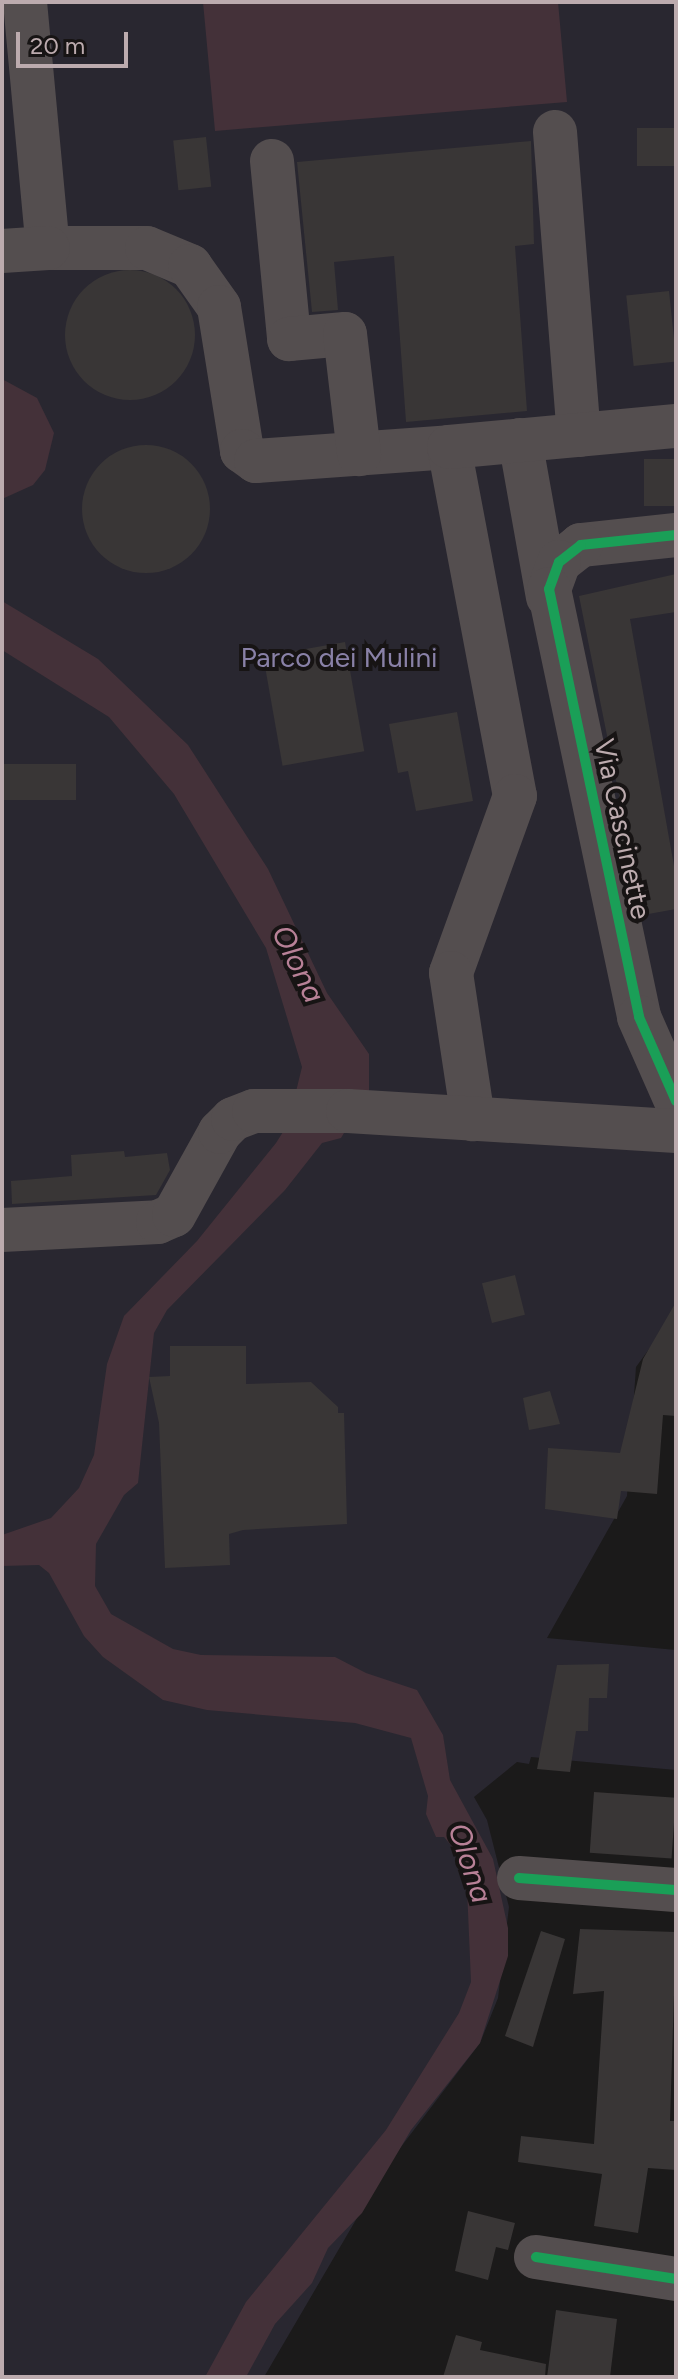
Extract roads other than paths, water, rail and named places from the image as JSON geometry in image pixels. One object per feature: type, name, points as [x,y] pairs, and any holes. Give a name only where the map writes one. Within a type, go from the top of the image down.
[{"type":"street","points":[[25,2],[48,248]]},
{"type":"street","points":[[555,132],[579,435]]},
{"type":"street","points":[[272,161],[289,339],[345,334],[359,454]]},
{"type":"street","points":[[2,251],[147,248],[190,266],[219,307],[242,451],[256,461],[676,426]]},
{"type":"street","points":[[520,440],[549,604]]},
{"type":"street","points":[[449,447],[515,796],[451,973],[473,1119]]},
{"type":"street","name":"Via Cascinette","points":[[676,535],[581,545],[559,562],[552,575],[549,604],[639,1017],[676,1101]]},
{"type":"street","points":[[2,1230],[158,1222],[174,1215],[220,1132],[233,1119],[275,1109],[676,1131]]},
{"type":"street","points":[[519,1878],[676,1890]]},
{"type":"street","points":[[536,2257],[676,2279]]},
{"type":"water","points":[[203,2],[558,2],[567,102],[215,131]]},
{"type":"water","points":[[2,379],[37,398],[54,433],[45,470],[33,485],[2,499]]},
{"type":"water","name":"Olona","points":[[2,601],[98,659],[188,745],[268,869],[327,993],[369,1054],[369,1091],[341,1138],[322,1143],[285,1190],[167,1310],[154,1333],[138,1483],[124,1495],[96,1544],[95,1586],[111,1614],[173,1649],[201,1655],[335,1657],[366,1673],[417,1690],[443,1735],[450,1780],[493,1859],[508,1928],[508,1956],[480,2043],[411,2130],[362,2213],[328,2248],[312,2283],[275,2324],[246,2377],[205,2377],[246,2302],[386,2130],[459,2013],[471,1982],[467,1888],[454,1849],[444,1837],[436,1837],[426,1814],[428,1796],[411,1738],[355,1723],[207,1710],[163,1700],[103,1657],[84,1636],[49,1573],[39,1565],[2,1566],[2,1535],[51,1518],[79,1488],[94,1455],[107,1364],[124,1316],[197,1241],[276,1143],[288,1124],[302,1067],[266,948],[174,794],[109,717],[2,650]]},
{"type":"park label","name":"Parco dei Mulini","points":[[339,657]]}]
